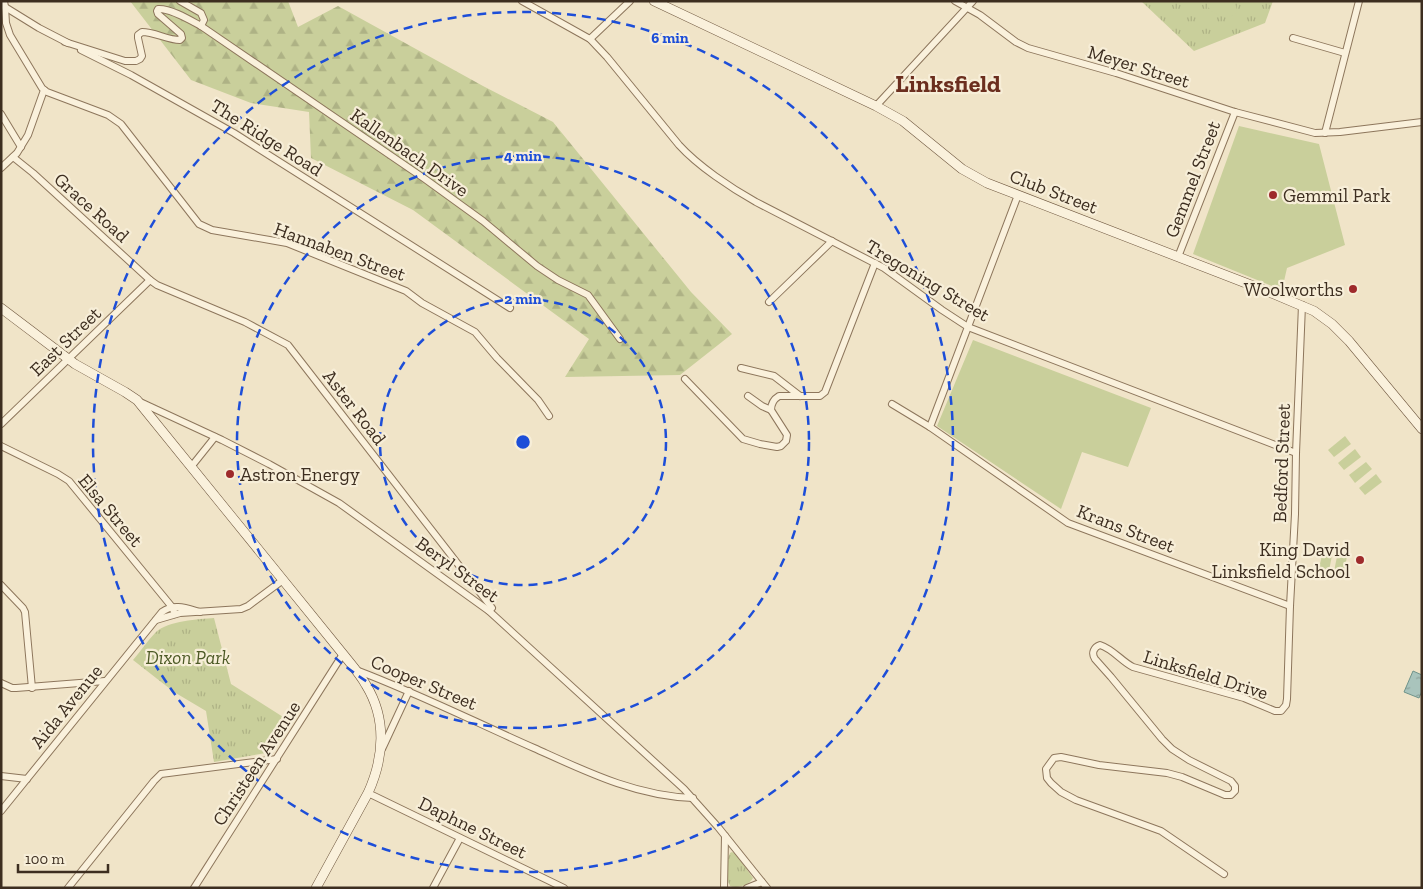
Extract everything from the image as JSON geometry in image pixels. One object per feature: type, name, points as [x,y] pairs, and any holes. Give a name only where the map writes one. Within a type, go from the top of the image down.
[{"type":"main road","name":"Club Street","points":[[654,1],[876,106],[903,121],[966,172],[987,183],[1302,305],[1320,315],[1338,329],[1422,429]]},
{"type":"main road","name":"Beryl Street","points":[[1,308],[87,372],[137,400]]},
{"type":"main road","name":"Cooper Street","points":[[137,400],[356,670]]},
{"type":"main road","points":[[316,888],[368,793],[376,775],[381,751],[378,713],[371,693],[356,670]]},
{"type":"street","name":"Kallenbach Drive","points":[[180,1],[201,13],[204,20],[201,26],[418,174],[483,221],[536,266],[558,280],[588,295],[620,338]]},
{"type":"street","name":"Tregoning Street","points":[[522,1],[590,40],[607,57],[679,145],[743,195],[891,272],[968,327],[1296,453]]},
{"type":"street","points":[[590,40],[630,1]]},
{"type":"street","name":"Meyer Street","points":[[956,1],[968,7],[1016,42],[1028,48],[1116,73],[1235,112],[1309,131],[1325,133],[1422,122]]},
{"type":"street","points":[[876,106],[973,1]]},
{"type":"street","points":[[1325,133],[1359,1]]},
{"type":"street","points":[[1,168],[13,157],[31,128],[44,90],[10,35],[6,23],[5,4]]},
{"type":"street","name":"The Ridge Road","points":[[5,4],[20,17],[131,75],[217,123],[510,308]]},
{"type":"street","points":[[65,42],[119,60],[133,62],[142,56],[138,38],[138,35],[142,32],[175,40],[182,38],[182,34],[158,14],[158,8],[168,10],[201,26]]},
{"type":"street","points":[[1293,38],[1345,53]]},
{"type":"street","name":"Hannaben Street","points":[[44,90],[108,115],[121,124],[196,222],[202,227],[276,241],[300,248],[403,289],[422,303],[470,328],[538,400],[549,416]]},
{"type":"street","name":"Gemmel Street","points":[[1178,257],[1235,112]]},
{"type":"street","points":[[1,114],[20,147]]},
{"type":"street","name":"Grace Road","points":[[13,157],[150,280]]},
{"type":"street","points":[[930,427],[1018,195]]},
{"type":"street","points":[[769,302],[832,241]]},
{"type":"street","points":[[771,410],[772,404],[779,396],[820,396],[825,392],[875,264]]},
{"type":"street","name":"East Street","points":[[1,424],[150,280]]},
{"type":"street","name":"Aster Road","points":[[150,280],[170,291],[244,322],[288,345],[490,610]]},
{"type":"street","name":"Bedford Street","points":[[1281,711],[1286,705],[1287,699],[1302,305]]},
{"type":"street","points":[[742,368],[774,376],[801,396]]},
{"type":"street","points":[[685,379],[743,439],[777,447],[784,444],[787,435],[771,410],[748,396]]},
{"type":"street","name":"Beryl Street","points":[[137,400],[275,467],[339,503],[490,610],[671,776],[726,836],[767,888]]},
{"type":"street","name":"Krans Street","points":[[892,404],[930,427],[1074,526],[1290,606]]},
{"type":"street","points":[[191,467],[215,437]]},
{"type":"street","name":"Elsa Street","points":[[1,446],[69,481],[159,593],[172,615]]},
{"type":"street","points":[[156,620],[172,615],[241,609],[253,603],[283,580]]},
{"type":"street","points":[[1,585],[25,612],[32,688]]},
{"type":"street","points":[[168,608],[178,607],[200,612]]},
{"type":"street","name":"Aida Avenue","points":[[1,811],[105,681],[168,608]]},
{"type":"street","name":"Linksfield Drive","points":[[1224,874],[1161,831],[1076,800],[1061,792],[1047,778],[1046,769],[1054,758],[1061,757],[1099,765],[1167,773],[1225,795],[1231,796],[1235,791],[1235,786],[1231,780],[1189,760],[1162,739],[1093,656],[1093,651],[1100,645],[1108,648],[1122,661],[1132,667],[1244,698],[1275,711],[1281,711]]},
{"type":"street","name":"Christeen Avenue","points":[[194,888],[343,654]]},
{"type":"street","name":"Cooper Street","points":[[356,670],[409,691],[610,781],[647,791],[692,798]]},
{"type":"street","points":[[1,683],[12,688],[32,688],[105,681]]},
{"type":"street","points":[[381,751],[409,691]]},
{"type":"street","points":[[68,888],[161,774],[277,759]]},
{"type":"street","points":[[1,776],[27,779]]},
{"type":"street","name":"Daphne Street","points":[[368,793],[564,888]]},
{"type":"street","points":[[724,888],[726,836]]},
{"type":"street","points":[[433,888],[460,838]]},
{"type":"street","points":[[746,888],[762,882]]},
{"type":"green space","points":[[130,1],[288,1],[298,27],[338,6],[483,86],[553,122],[691,292],[732,334],[680,375],[565,377],[589,339],[413,210],[311,158],[309,112],[251,103],[191,80]]},
{"type":"green space","points":[[1141,1],[1273,1],[1265,23],[1194,51]]},
{"type":"green space","points":[[1209,1],[1231,1],[1236,6],[1237,11],[1227,17],[1218,15],[1208,7]]},
{"type":"green space","name":"Gemmil Park","points":[[1239,126],[1319,144],[1345,245],[1287,268],[1282,290],[1193,254]]},
{"type":"green space","points":[[973,340],[1151,408],[1128,467],[1082,452],[1061,509],[937,426]]},
{"type":"green space","points":[[1345,436],[1351,444],[1334,457],[1328,450]]},
{"type":"green space","points":[[1355,449],[1361,457],[1344,470],[1338,463]]},
{"type":"green space","points":[[1366,462],[1372,469],[1355,483],[1349,475]]},
{"type":"green space","points":[[1376,474],[1382,482],[1365,495],[1359,488]]},
{"type":"green space","points":[[1324,547],[1333,550],[1329,571],[1319,568]]},
{"type":"green space","points":[[1338,551],[1348,553],[1343,574],[1334,572]]},
{"type":"green space","name":"Dixon Park","points":[[214,618],[231,684],[291,722],[274,748],[266,753],[214,762],[206,711],[174,692],[133,660],[161,628],[184,621]]},
{"type":"green space","points":[[730,853],[736,854],[753,878],[743,886],[733,887],[728,883],[727,865]]},
{"type":"water","points":[[1413,671],[1422,675],[1422,691],[1419,698],[1404,692]]},
{"type":"place","name":"Gemmil Park","points":[[1273,195]]},
{"type":"place","name":"Woolworths","points":[[1353,289]]},
{"type":"place","name":"Astron Energy","points":[[230,474]]},
{"type":"place","name":"King David Linksfield School","points":[[1360,560]]},
{"type":"district","name":"Linksfield","points":[[948,84]]}]
